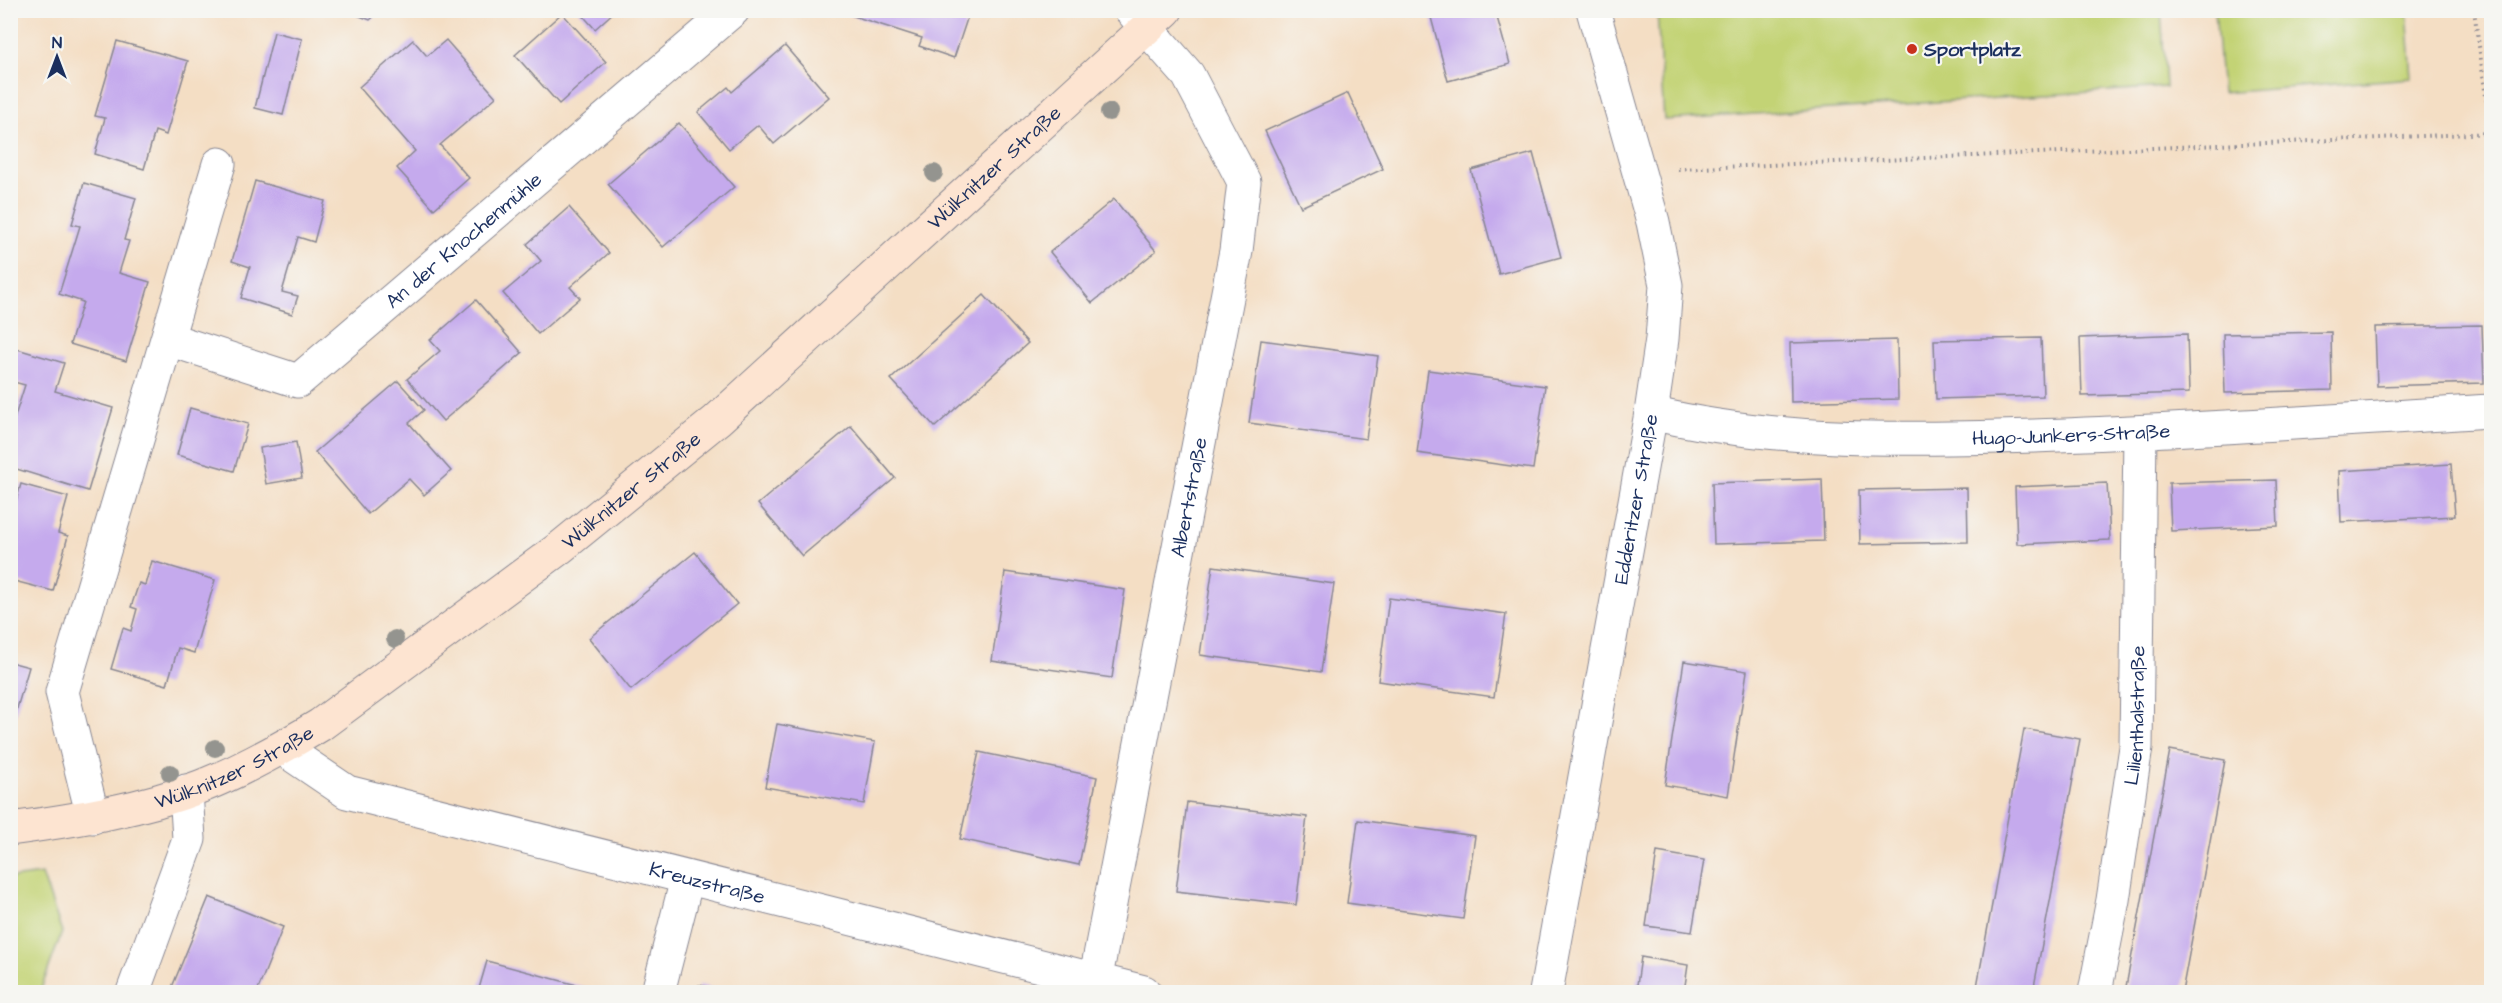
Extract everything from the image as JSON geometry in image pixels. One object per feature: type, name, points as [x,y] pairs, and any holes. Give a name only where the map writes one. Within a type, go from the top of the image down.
[{"type":"street","name":"An der Knochenmühle","points":[[168,339],[298,381],[733,10]]},
{"type":"street","name":"Edderitzer Straße","points":[[1546,993],[1651,413],[1662,339],[1666,285],[1653,222],[1593,10]]},
{"type":"street","name":"Wülknitzer Straße","points":[[10,829],[93,817],[186,791],[282,748],[320,725],[561,547],[717,420],[1148,16]]},
{"type":"street","name":"Albertstraße","points":[[1095,987],[1236,251],[1244,183],[1188,75],[1148,16]]},
{"type":"street","points":[[93,817],[62,692],[219,164]]},
{"type":"street","name":"Hugo-Junkers-Straße","points":[[1651,413],[1691,423],[1788,435],[1947,439],[2140,433],[2492,411]]},
{"type":"street","name":"Lilienthalstraße","points":[[2095,993],[2113,900],[2136,747],[2140,433]]},
{"type":"street","name":"Kreuzstraße","points":[[282,748],[347,792],[1095,987],[1144,993]]},
{"type":"street","points":[[133,993],[189,839],[186,791]]},
{"type":"street","points":[[658,993],[687,879]]},
{"type":"path","points":[[1639,172],[2491,134],[2474,10]]},
{"type":"green space","name":"Sportplatz","points":[[1657,11],[2161,11],[2166,87],[1664,120]]},
{"type":"green space","points":[[2215,11],[2407,11],[2412,78],[2222,93]]},
{"type":"green space","points":[[42,874],[62,932],[40,992],[11,992],[11,878]]},
{"type":"building","points":[[344,10],[381,10],[370,20]]},
{"type":"building","points":[[578,10],[616,10],[595,29]]},
{"type":"building","points":[[970,10],[954,58],[919,46],[922,38],[838,11]]},
{"type":"building","points":[[1429,10],[1495,10],[1510,64],[1448,81]]},
{"type":"building","points":[[562,13],[606,62],[559,104],[515,55]]},
{"type":"building","points":[[274,32],[302,39],[283,115],[255,108]]},
{"type":"building","points":[[413,40],[427,56],[446,40],[496,97],[440,145],[469,178],[434,209],[397,168],[415,151],[359,87]]},
{"type":"building","points":[[117,41],[188,61],[166,135],[155,131],[144,169],[95,154],[105,118],[95,116]]},
{"type":"building","points":[[785,46],[829,97],[774,144],[758,125],[729,149],[698,112],[728,87],[732,92]]},
{"type":"building","points":[[1348,93],[1383,169],[1301,207],[1265,131]]},
{"type":"building","points":[[679,123],[734,187],[663,247],[608,184]]},
{"type":"building","points":[[1533,153],[1561,257],[1499,274],[1471,170]]},
{"type":"building","points":[[255,181],[325,201],[314,242],[298,237],[282,292],[298,296],[292,314],[241,298],[250,267],[232,261]]},
{"type":"building","points":[[84,183],[136,198],[124,240],[129,241],[119,273],[150,282],[126,361],[70,344],[83,302],[59,294],[80,226],[72,224]]},
{"type":"building","points":[[1114,199],[1156,251],[1092,303],[1050,252]]},
{"type":"building","points":[[569,207],[609,253],[570,287],[580,298],[538,334],[503,293],[541,261],[527,244]]},
{"type":"building","points":[[984,295],[1028,343],[935,427],[891,379]]},
{"type":"building","points":[[476,300],[522,353],[443,421],[407,379],[440,351],[430,340]]},
{"type":"building","points":[[2482,325],[2484,383],[2377,386],[2375,327]]},
{"type":"building","points":[[2331,332],[2332,390],[2225,393],[2223,334]]},
{"type":"building","points":[[2187,334],[2189,393],[2082,396],[2080,338]]},
{"type":"building","points":[[2041,338],[2043,396],[1936,399],[1934,340]]},
{"type":"building","points":[[1261,340],[1378,356],[1366,439],[1249,423]]},
{"type":"building","points":[[1897,340],[1898,399],[1791,402],[1790,343]]},
{"type":"building","points":[[14,348],[64,363],[55,391],[113,408],[88,491],[10,467],[10,432],[25,385],[10,381],[10,360]]},
{"type":"building","points":[[1428,370],[1545,386],[1533,469],[1417,453]]},
{"type":"building","points":[[398,381],[424,410],[409,423],[451,471],[424,495],[409,479],[368,514],[315,452]]},
{"type":"building","points":[[190,408],[248,424],[234,471],[177,455]]},
{"type":"building","points":[[851,426],[895,478],[802,556],[758,504]]},
{"type":"building","points":[[296,442],[302,478],[266,484],[260,448]]},
{"type":"building","points":[[2451,464],[2455,516],[2341,522],[2339,471]]},
{"type":"building","points":[[1822,479],[1824,541],[1714,544],[1712,483]]},
{"type":"building","points":[[2276,480],[2278,526],[2171,531],[2169,483]]},
{"type":"building","points":[[2107,483],[2110,540],[2017,544],[2015,487]]},
{"type":"building","points":[[21,484],[68,497],[58,533],[68,536],[53,591],[10,580],[10,522]]},
{"type":"building","points":[[1967,488],[1968,542],[1860,544],[1859,490]]},
{"type":"building","points":[[695,552],[737,604],[631,690],[589,638]]},
{"type":"building","points":[[152,561],[215,580],[194,653],[178,648],[167,685],[111,669],[123,628],[131,631],[137,609],[131,607],[139,583],[145,585]]},
{"type":"building","points":[[1213,566],[1334,584],[1321,672],[1200,655]]},
{"type":"building","points":[[1005,572],[1125,590],[1112,678],[992,661]]},
{"type":"building","points":[[1389,598],[1506,614],[1494,697],[1378,681]]},
{"type":"building","points":[[1684,661],[1747,671],[1728,796],[1665,785]]},
{"type":"building","points":[[10,662],[29,667],[11,729],[10,729]]},
{"type":"building","points":[[777,724],[875,742],[864,804],[765,787]]},
{"type":"building","points":[[2024,729],[2080,739],[2071,790],[2033,992],[1976,992]]},
{"type":"building","points":[[2170,750],[2225,760],[2182,992],[2125,992]]},
{"type":"building","points":[[979,752],[1097,777],[1079,865],[960,839]]},
{"type":"building","points":[[1187,802],[1307,817],[1296,905],[1176,891]]},
{"type":"building","points":[[1358,820],[1475,836],[1463,919],[1347,903]]},
{"type":"building","points":[[1657,852],[1704,860],[1692,932],[1646,926]]},
{"type":"building","points":[[209,897],[283,927],[257,992],[170,992]]},
{"type":"building","points":[[1641,957],[1688,965],[1684,992],[1636,992]]},
{"type":"building","points":[[487,961],[603,992],[478,992]]},
{"type":"building","points":[[699,985],[728,992],[698,992]]},
{"type":"place","name":"Sportplatz","points":[[1912,49]]}]
